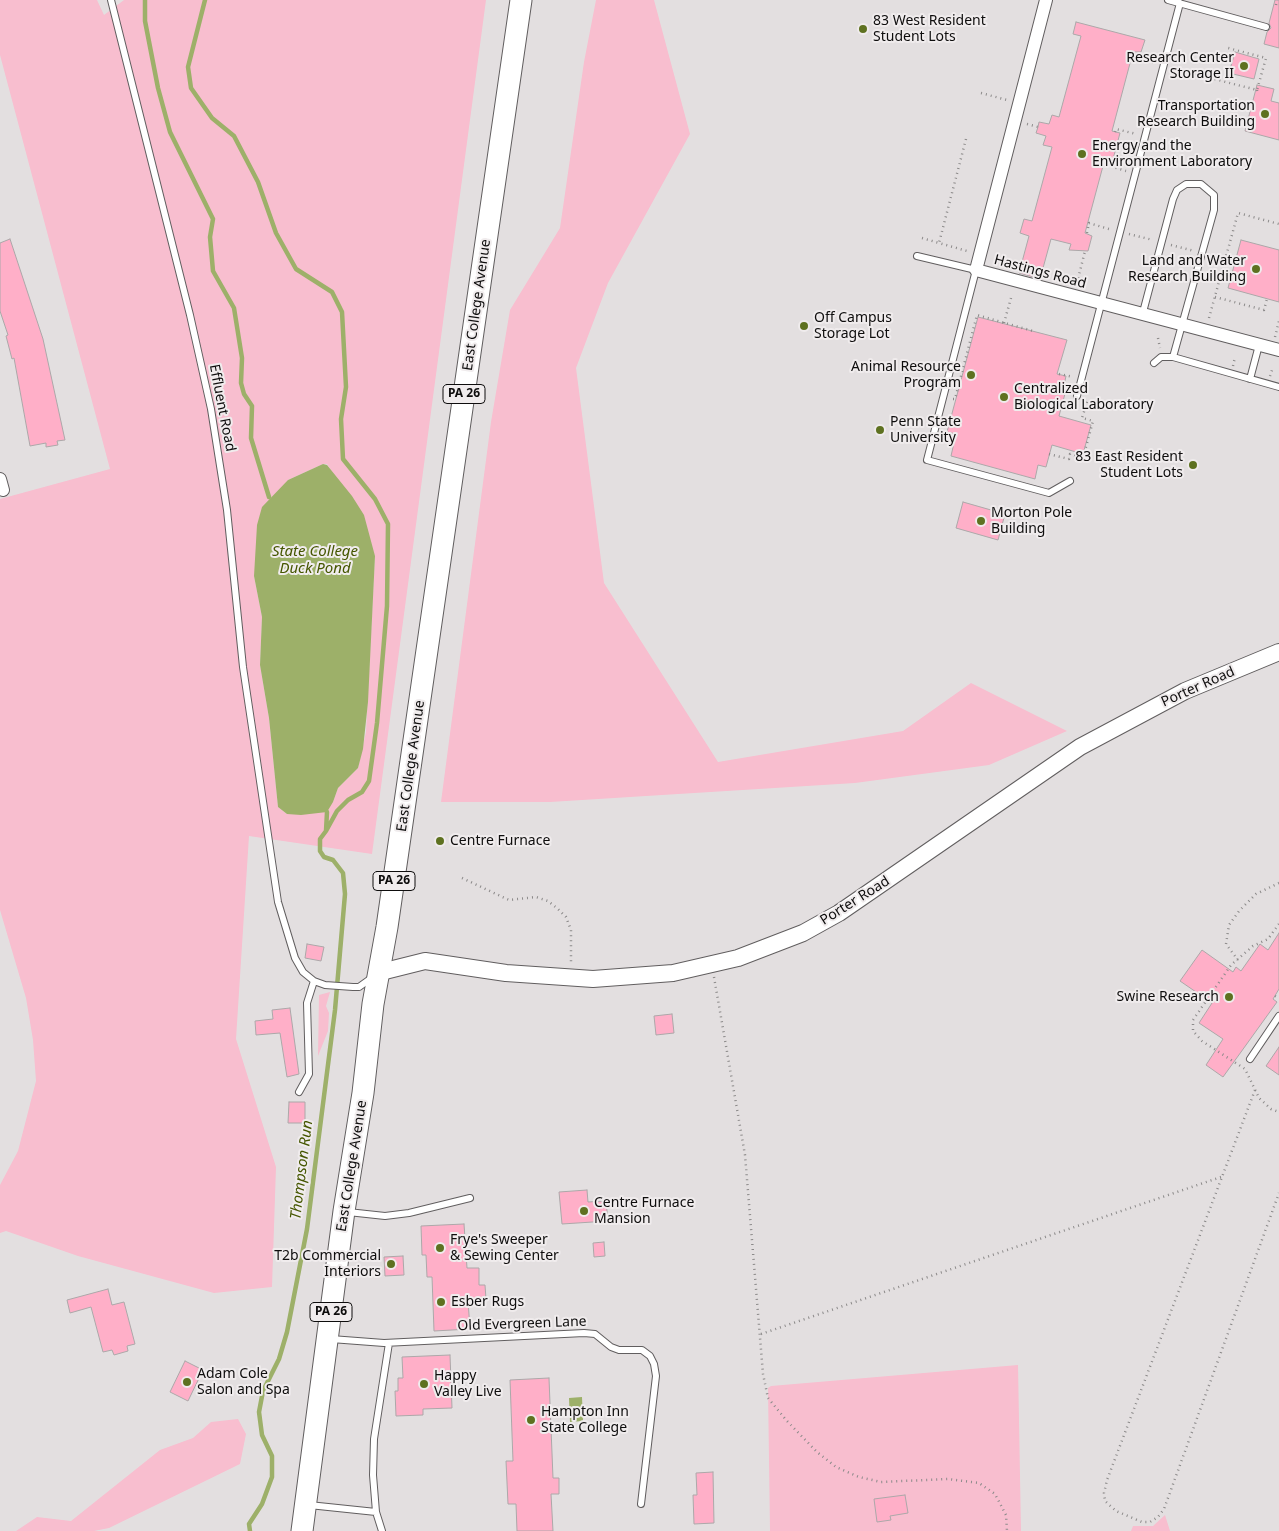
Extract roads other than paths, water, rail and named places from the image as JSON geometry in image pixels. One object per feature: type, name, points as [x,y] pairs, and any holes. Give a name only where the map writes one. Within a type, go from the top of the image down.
[{"type":"main road","name":"East College Avenue","points":[[302,1531],[344,1211],[363,1093],[373,1004],[380,972],[521,0]]},
{"type":"street","name":"Hastings Road","points":[[1046,0],[976,270],[1206,332],[1259,345],[1277,344]]},
{"type":"street","name":"Porter Road","points":[[380,972],[425,961],[506,973],[570,978],[636,977],[712,965],[746,955],[803,933],[839,913],[1001,799],[1080,747],[1186,691],[1279,652]]},
{"type":"lane","name":"Effluent Road","points":[[111,0],[190,315],[211,409],[227,510],[243,667],[278,902],[295,958],[303,972],[314,981]]},
{"type":"lane","points":[[1168,0],[1266,27]]},
{"type":"lane","points":[[1078,396],[1100,304],[1180,3]]},
{"type":"lane","points":[[1142,316],[1177,190],[1186,184],[1201,184],[1214,195],[1215,200],[1173,357]]},
{"type":"lane","points":[[917,256],[976,270],[927,460],[1049,493],[1070,481]]},
{"type":"lane","points":[[1250,379],[1259,345]]},
{"type":"lane","points":[[1154,363],[1161,357],[1173,357],[1279,387]]},
{"type":"lane","points":[[299,1092],[309,1074],[307,1003],[314,981],[328,985],[359,987],[380,972]]},
{"type":"lane","points":[[1250,1059],[1279,1016]]},
{"type":"lane","points":[[344,1211],[385,1216],[409,1213],[470,1198]]},
{"type":"lane","name":"Old Evergreen Lane","points":[[327,1338],[389,1343],[584,1333],[595,1334],[611,1347],[618,1350],[642,1350],[650,1356],[654,1364],[656,1376],[641,1504]]},
{"type":"lane","points":[[382,1531],[376,1512],[373,1475],[374,1439],[389,1343]]},
{"type":"lane","points":[[305,1505],[376,1512]]},
{"type":"water","name":"State College Duck Pond","points":[[323,464],[327,465],[352,496],[364,515],[375,556],[368,702],[363,749],[358,768],[338,788],[327,812],[301,815],[287,814],[278,807],[269,718],[260,665],[262,617],[254,576],[257,525],[262,507],[288,480]]},
{"type":"water","points":[[582,1397],[583,1421],[570,1422],[569,1398]]},
{"type":"waterway","points":[[145,0],[145,21],[158,88],[170,132],[213,219],[210,237],[213,271],[234,308],[242,358],[241,383],[244,394],[252,406],[251,438],[269,497]]},
{"type":"waterway","points":[[205,0],[188,67],[191,88],[212,118],[234,136],[258,182],[276,233],[296,269],[332,292],[342,312],[346,387],[341,419],[343,459],[375,499],[388,524],[387,606],[377,723],[369,781],[362,792],[348,800],[337,811],[326,831]]},
{"type":"waterway","name":"Thompson Run","points":[[250,1531],[249,1524],[262,1504],[272,1477],[272,1456],[262,1435],[259,1412],[263,1391],[279,1359],[287,1332],[307,1229],[335,1010],[345,894],[343,873],[333,860],[324,857],[320,851],[320,839],[326,831],[327,812]]},
{"type":"place","name":"83 West Resident Student Lots","points":[[863,29]]},
{"type":"place","name":"Research Center Storage II","points":[[1244,66]]},
{"type":"place","name":"Transportation Research Building","points":[[1265,114]]},
{"type":"place","name":"Energy and the Environment Laboratory","points":[[1082,154]]},
{"type":"place","name":"Land and Water Research Building","points":[[1256,269]]},
{"type":"place","name":"Off Campus Storage Lot","points":[[804,326]]},
{"type":"place","name":"Animal Resource Program","points":[[971,375]]},
{"type":"place","name":"Centralized Biological Laboratory","points":[[1004,397]]},
{"type":"place","name":"Penn State University","points":[[880,430]]},
{"type":"place","name":"83 East Resident Student Lots","points":[[1193,465]]},
{"type":"place","name":"Morton Pole Building","points":[[981,521]]},
{"type":"place","name":"Centre Furnace","points":[[440,841]]},
{"type":"place","name":"Swine Research","points":[[1229,997]]},
{"type":"place","name":"Centre Furnace Mansion","points":[[584,1211]]},
{"type":"place","name":"Frye's Sweeper & Sewing Center","points":[[440,1248]]},
{"type":"place","name":"T2b Commercial Interiors","points":[[391,1264]]},
{"type":"place","name":"Esber Rugs","points":[[441,1302]]},
{"type":"place","name":"Adam Cole Salon and Spa","points":[[187,1382]]},
{"type":"place","name":"Happy Valley Live","points":[[424,1384]]},
{"type":"place","name":"Hampton Inn State College","points":[[531,1420]]}]
